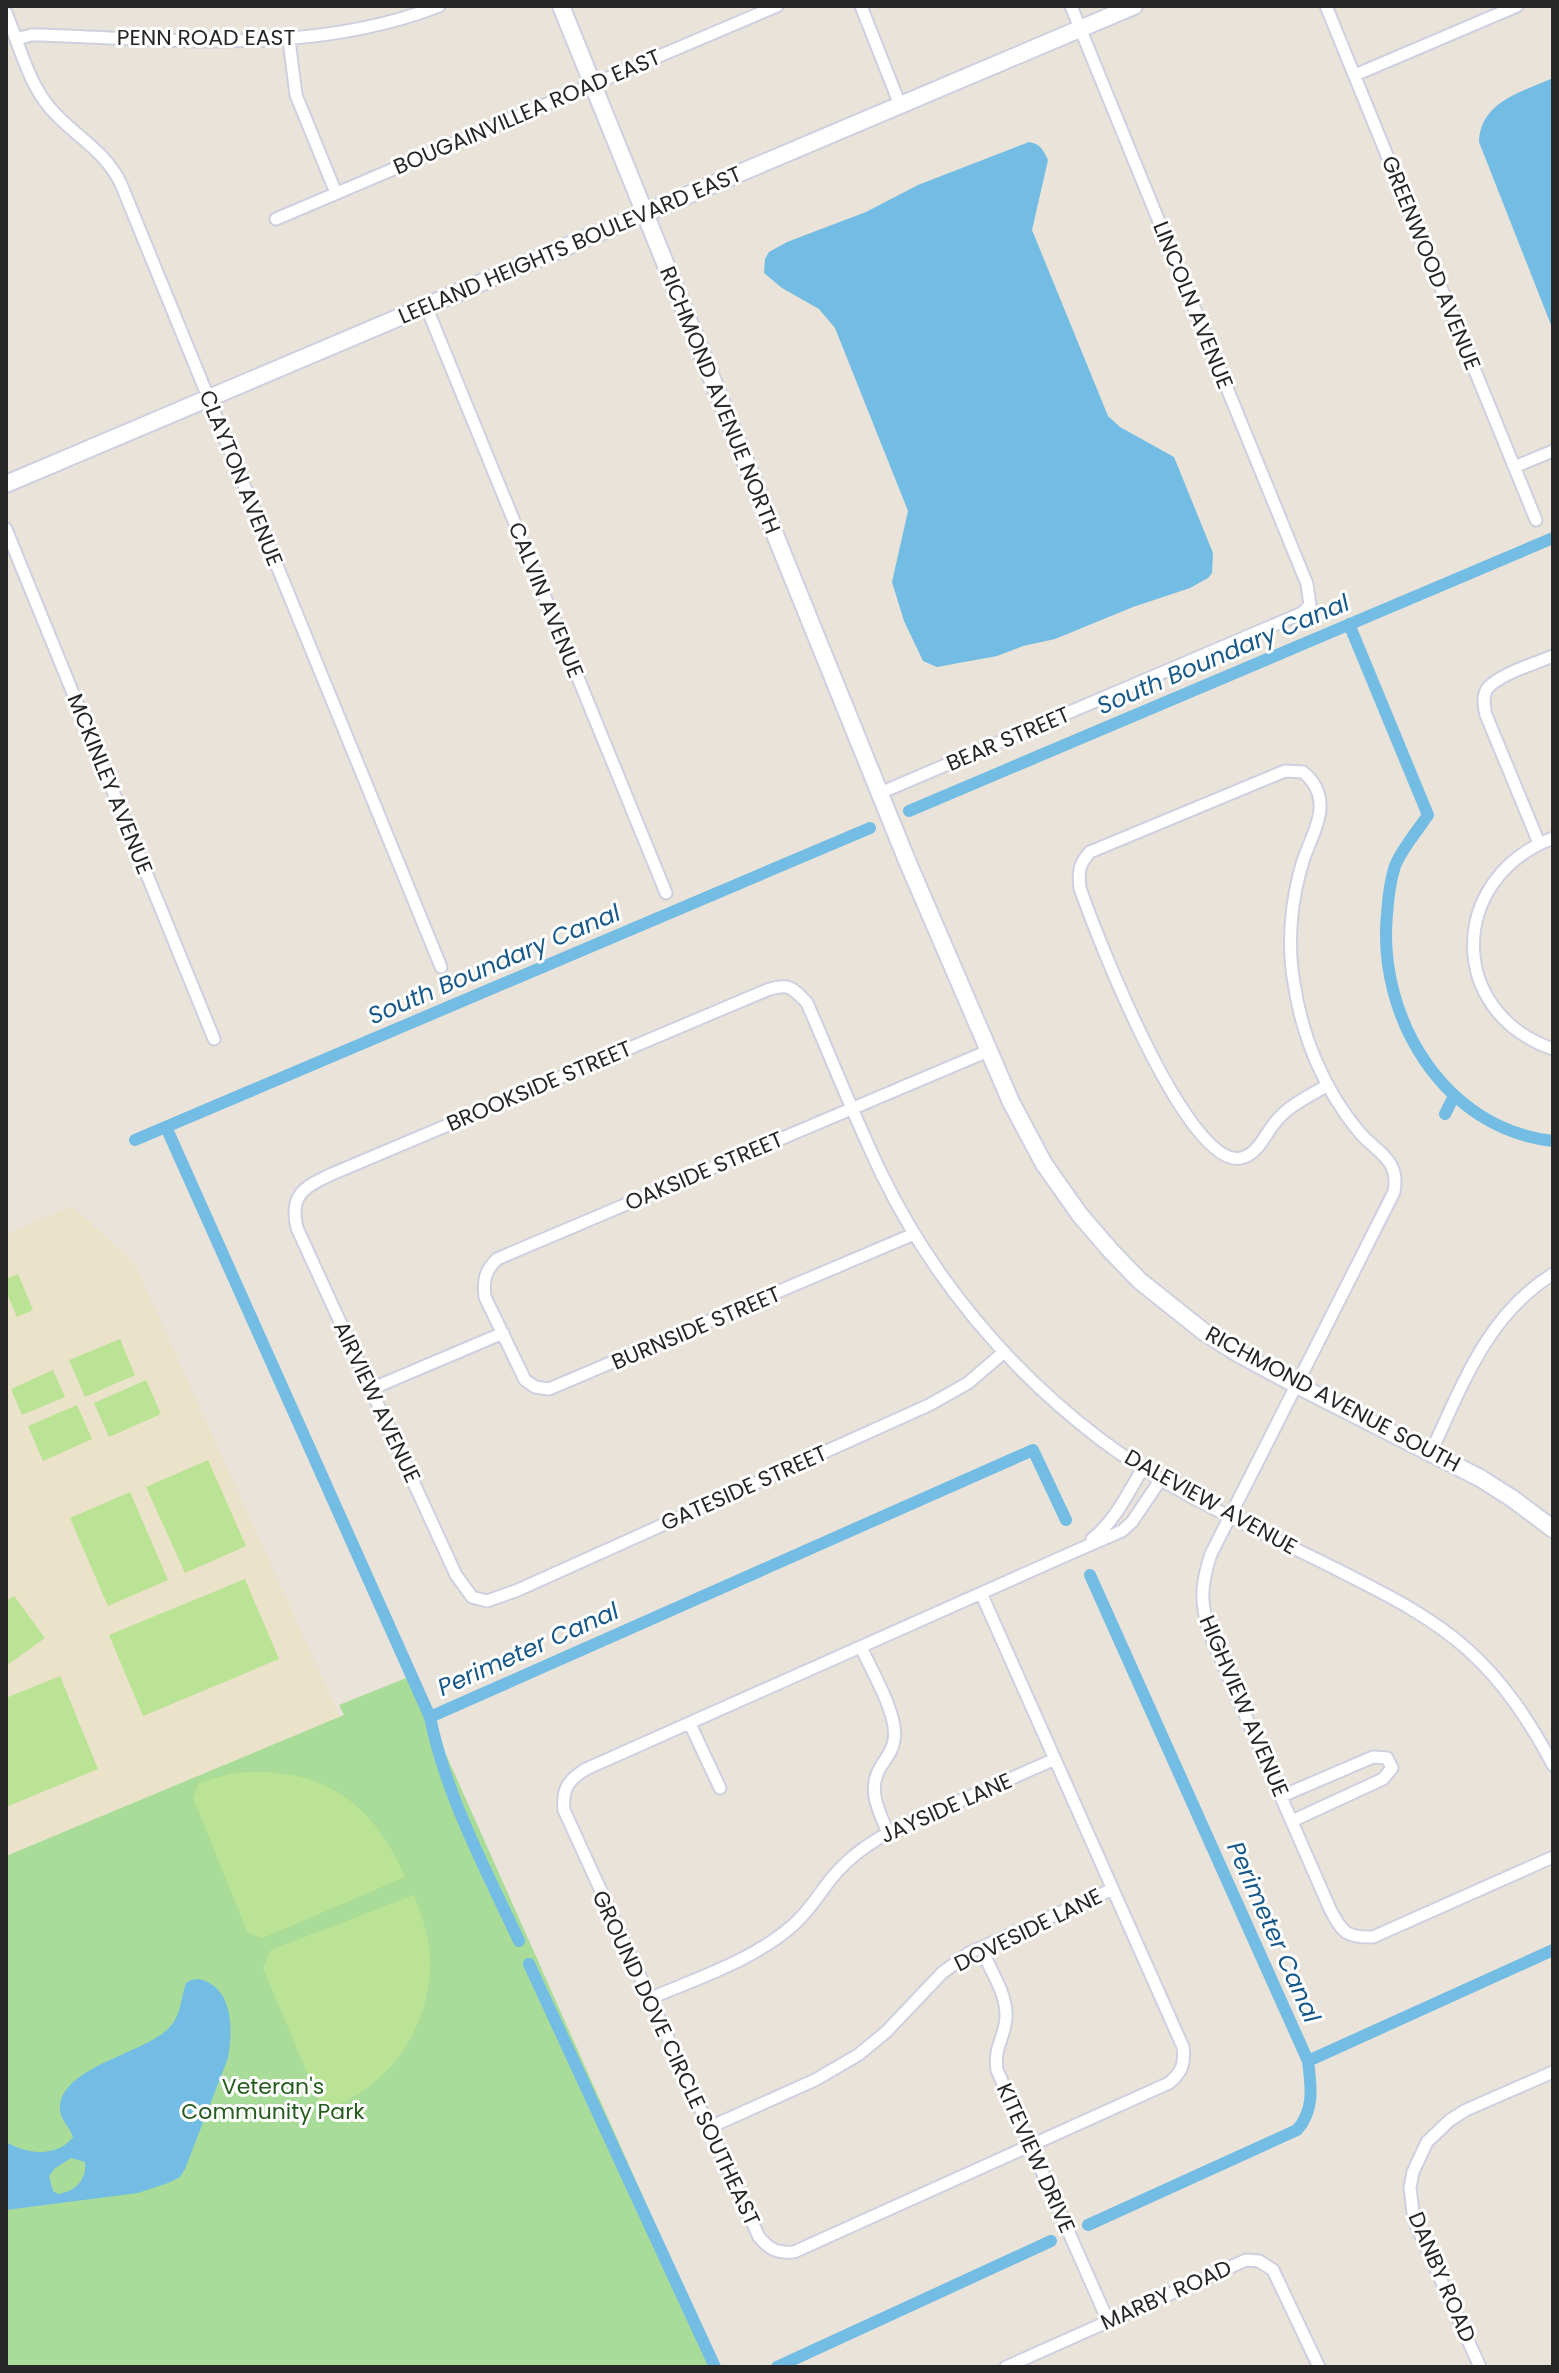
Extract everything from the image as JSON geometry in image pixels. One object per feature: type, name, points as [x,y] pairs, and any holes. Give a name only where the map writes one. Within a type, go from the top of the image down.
[{"type":"street","name":"PENN ROAD EAST","points":[[17,39],[43,35],[289,40],[372,26],[439,6]]},
{"type":"street","name":"RICHMOND AVENUE NORTH","points":[[561,6],[880,793]]},
{"type":"street","name":"BOUGAINVILLEA ROAD EAST","points":[[276,219],[777,6]]},
{"type":"street","points":[[861,6],[900,105]]},
{"type":"street","name":"LINCOLN AVENUE","points":[[1071,6],[1307,584],[1310,605]]},
{"type":"street","name":"LEELAND HEIGHTS BOULEVARD EAST","points":[[6,484],[1134,6]]},
{"type":"street","name":"GREENWOOD AVENUE","points":[[1326,6],[1536,520]]},
{"type":"street","points":[[1355,75],[1517,6]]},
{"type":"street","name":"CLAYTON AVENUE","points":[[6,13],[38,91],[48,105],[99,151],[116,172],[441,967]]},
{"type":"street","points":[[289,40],[296,95],[336,193]]},
{"type":"street","name":"CALVIN AVENUE","points":[[426,306],[666,893]]},
{"type":"street","points":[[1514,467],[1553,451]]},
{"type":"street","name":"MCKINLEY AVENUE","points":[[6,529],[214,1039]]},
{"type":"street","name":"BEAR STREET","points":[[880,793],[1302,613],[1310,605]]},
{"type":"street","points":[[1539,843],[1483,704],[1486,691],[1496,680],[1553,656]]},
{"type":"street","name":"HIGHVIEW AVENUE","points":[[1328,1085],[1286,1111],[1251,1155],[1238,1159],[1225,1157],[1215,1150],[1174,1097],[1140,1035],[1086,905],[1078,874],[1081,862],[1090,852],[1285,771],[1303,772],[1312,780],[1318,793],[1320,811],[1298,880],[1291,938],[1291,970],[1305,1034],[1328,1085],[1358,1130],[1391,1162],[1397,1178],[1394,1192],[1211,1554],[1204,1574],[1202,1604],[1209,1632],[1344,1932],[1355,1938],[1373,1937],[1553,1857]]},
{"type":"street","name":"RICHMOND AVENUE SOUTH","points":[[880,793],[1024,1130],[1080,1215],[1111,1251],[1161,1299],[1204,1332],[1239,1354],[1431,1452],[1502,1492],[1553,1529]]},
{"type":"street","points":[[1553,838],[1511,861],[1489,887],[1475,919],[1474,953],[1484,991],[1505,1021],[1553,1049]]},
{"type":"street","name":"BROOKSIDE STREET","points":[[294,1203],[308,1185],[332,1174],[767,990],[780,986],[793,988]]},
{"type":"street","name":"DALEVIEW AVENUE","points":[[793,988],[807,1003],[882,1176],[914,1234],[956,1296],[1040,1390],[1100,1439],[1161,1479],[1394,1598],[1442,1629],[1475,1656],[1505,1689],[1534,1729],[1553,1765]]},
{"type":"street","name":"OAKSIDE STREET","points":[[503,1333],[485,1297],[483,1283],[486,1270],[497,1259],[988,1051]]},
{"type":"street","name":"AIRVIEW AVENUE","points":[[294,1203],[297,1228],[456,1575],[472,1597]]},
{"type":"street","name":"BURNSIDE STREET","points":[[503,1333],[525,1380],[535,1387],[549,1389],[914,1234]]},
{"type":"street","points":[[1431,1452],[1496,1324],[1514,1303],[1553,1274]]},
{"type":"street","points":[[371,1389],[503,1333]]},
{"type":"street","name":"GATESIDE STREET","points":[[472,1597],[487,1601],[518,1590],[917,1411],[952,1394],[1004,1352]]},
{"type":"street","points":[[1082,1548],[1115,1516],[1143,1468]]},
{"type":"street","name":"GROUND DOVE CIRCLE SOUTHEAST","points":[[981,1593],[1183,2047],[1185,2061],[1180,2073],[1169,2083],[794,2252],[779,2253],[768,2248],[759,2237],[649,1999],[564,1810],[562,1797],[566,1785],[586,1769],[690,1724],[981,1593],[1122,1531],[1132,1522],[1161,1479]]},
{"type":"street","points":[[861,1647],[892,1714],[895,1729],[894,1742],[873,1782],[874,1798],[888,1833]]},
{"type":"street","points":[[690,1724],[720,1788]]},
{"type":"street","points":[[1282,1796],[1373,1757],[1387,1758],[1392,1768],[1383,1779],[1292,1821]]},
{"type":"street","name":"JAYSIDE LANE","points":[[649,1999],[742,1958],[779,1937],[808,1911],[832,1877],[855,1853],[888,1833],[1055,1759]]},
{"type":"street","name":"DOVESIDE LANE","points":[[708,2128],[815,2080],[858,2055],[904,2015],[955,1962],[1113,1889]]},
{"type":"street","name":"KITEVIEW DRIVE","points":[[981,1948],[1005,2002],[1007,2015],[995,2058],[997,2070],[1108,2321]]},
{"type":"street","name":"DANBY ROAD","points":[[1480,2367],[1414,2220],[1410,2188],[1413,2172],[1427,2142],[1450,2120],[1553,2072]]},
{"type":"street","name":"MARBY ROAD","points":[[1006,2367],[1246,2260],[1259,2261],[1273,2270],[1319,2367]]},
{"type":"shaded area","points":[[72,1206],[134,1262],[340,1717],[6,1856],[6,1234]]},
{"type":"green space","points":[[18,1274],[33,1310],[17,1317],[6,1291],[6,1279]]},
{"type":"green space","points":[[120,1339],[135,1375],[85,1397],[69,1360]]},
{"type":"green space","points":[[53,1370],[65,1397],[22,1415],[11,1389]]},
{"type":"green space","points":[[146,1380],[161,1414],[109,1437],[94,1403]]},
{"type":"green space","points":[[77,1405],[92,1439],[43,1461],[28,1426]]},
{"type":"green space","points":[[208,1460],[246,1546],[185,1573],[146,1487]]},
{"type":"green space","points":[[130,1492],[168,1580],[108,1606],[70,1518]]},
{"type":"green space","points":[[245,1579],[279,1659],[143,1716],[109,1635]]},
{"type":"green space","points":[[14,1596],[45,1638],[6,1666],[6,1601]]},
{"type":"green space","points":[[60,1676],[98,1769],[6,1807],[6,1698]]},
{"type":"green space","name":"Veteran's Community Park","points":[[411,1676],[719,2367],[6,2367],[6,1856],[344,1715],[339,1705]]},
{"type":"green space","points":[[264,1772],[320,1783],[352,1802],[377,1828],[405,1877],[263,1938],[248,1933],[193,1798],[199,1783],[233,1773]]},
{"type":"green space","points":[[414,1895],[426,1931],[430,1973],[427,1994],[413,2034],[389,2068],[364,2090],[336,2106],[319,2101],[263,1968],[271,1950]]},
{"type":"water","points":[[1553,78],[1553,330],[1479,142],[1481,128],[1495,108],[1516,94]]},
{"type":"water","points":[[1029,142],[1039,146],[1048,160],[1032,230],[1108,416],[1120,427],[1174,457],[1213,553],[1212,573],[1190,588],[1055,639],[997,656],[937,667],[923,661],[904,621],[892,582],[908,511],[835,328],[819,309],[782,288],[764,273],[765,259],[769,252],[787,242],[866,212],[918,185]]},
{"type":"water","points":[[199,1979],[219,1991],[228,2011],[230,2035],[228,2058],[180,2177],[138,2193],[6,2210],[6,2142],[41,2152],[66,2144],[73,2137],[60,2110],[63,2095],[87,2072],[141,2046],[169,2028],[179,2012],[186,1983]],"holes":[[[71,2158],[85,2162],[82,2180],[75,2188],[58,2194],[53,2191],[49,2176],[54,2169]]]},
{"type":"waterway","name":"South Boundary Canal","points":[[909,811],[1553,538]]},
{"type":"waterway","points":[[1349,624],[1428,815],[1395,866],[1388,902],[1387,953],[1393,991],[1406,1028],[1425,1062],[1450,1091],[1480,1115],[1514,1132],[1553,1141]]},
{"type":"waterway","name":"South Boundary Canal","points":[[135,1140],[870,828]]},
{"type":"waterway","points":[[1445,1114],[1454,1096]]},
{"type":"waterway","name":"Perimeter Canal","points":[[166,1127],[430,1717],[1033,1450],[1066,1520]]},
{"type":"waterway","name":"Perimeter Canal","points":[[1090,1575],[1308,2061],[1553,1950]]},
{"type":"waterway","points":[[430,1717],[456,1803],[519,1941]]},
{"type":"waterway","points":[[529,1964],[715,2367]]},
{"type":"waterway","points":[[1088,2225],[1297,2130],[1309,2106],[1308,2061]]},
{"type":"waterway","points":[[777,2367],[1051,2241]]}]
